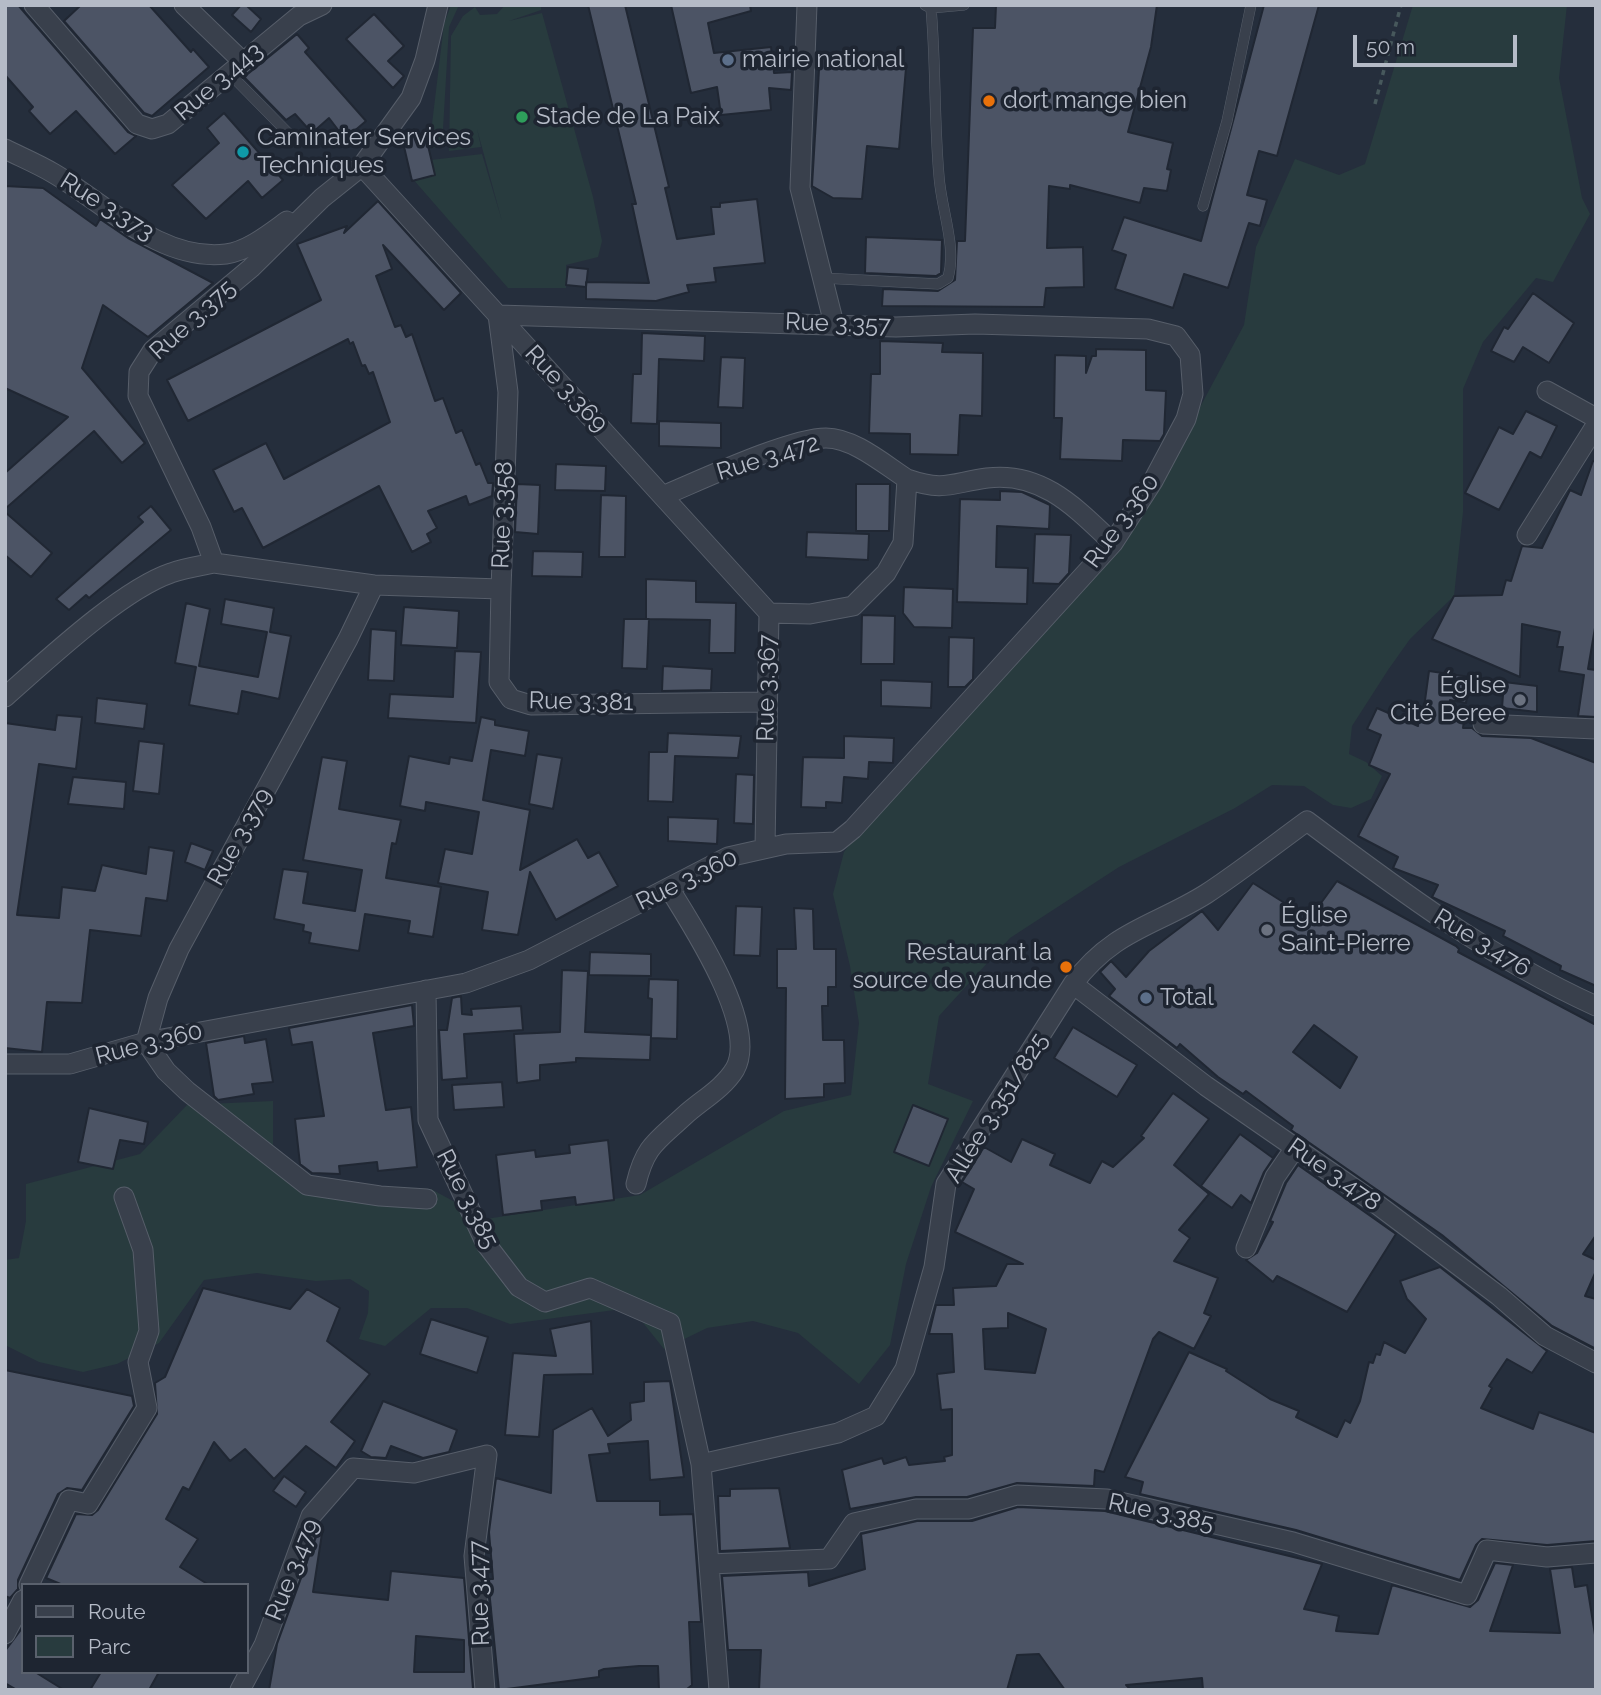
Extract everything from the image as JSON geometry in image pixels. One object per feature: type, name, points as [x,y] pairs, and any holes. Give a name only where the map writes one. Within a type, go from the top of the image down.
[{"type":"street","name":"Rue 3.443","points":[[34,5],[136,124],[152,129],[168,124],[299,16],[322,5]]},
{"type":"street","points":[[184,5],[236,68]]},
{"type":"street","name":"Rue 3.375","points":[[214,563],[201,527],[138,396],[139,372],[153,350],[251,268],[322,198],[362,166],[411,98],[425,60],[438,5]]},
{"type":"street","points":[[807,5],[800,188],[834,324]]},
{"type":"street","name":"Rue 3.373","points":[[5,149],[52,173],[130,226],[177,247],[199,252],[226,254],[251,245],[322,198]]},
{"type":"street","name":"Rue 3.369","points":[[362,166],[665,495],[769,613]]},
{"type":"street","name":"Rue 3.357","points":[[498,315],[834,324],[1134,328],[1176,336]]},
{"type":"street","name":"Rue 3.358","points":[[214,563],[374,585],[501,589],[508,392],[498,315]]},
{"type":"street","name":"Rue 3.360","points":[[5,1064],[26,1067],[70,1064],[146,1042],[466,982],[529,960],[728,856],[765,847],[837,842],[853,829],[1113,543],[1153,481],[1186,419],[1193,394],[1190,355],[1176,336]]},
{"type":"street","points":[[1547,391],[1596,418]]},
{"type":"street","points":[[1527,535],[1596,425]]},
{"type":"street","name":"Rue 3.472","points":[[665,495],[797,444],[827,438],[849,444],[907,478]]},
{"type":"street","points":[[907,478],[928,486],[953,487],[985,478],[1008,477],[1038,482],[1067,499],[1113,543]]},
{"type":"street","name":"Rue 3.367","points":[[765,847],[765,702],[769,613],[810,614],[853,606],[886,573],[903,543],[907,478]]},
{"type":"street","points":[[5,697],[62,647],[129,597],[170,573],[214,563]]},
{"type":"street","name":"Rue 3.379","points":[[146,1042],[158,998],[179,949],[348,639],[374,585]]},
{"type":"street","name":"Rue 3.381","points":[[501,589],[499,682],[512,699],[531,705],[765,702]]},
{"type":"street","points":[[1483,724],[1596,729]]},
{"type":"street","name":"Allée 3.351/825","points":[[701,1464],[838,1433],[876,1416],[905,1368],[934,1267],[946,1184],[1073,984],[1089,962],[1136,928],[1204,895],[1307,821]]},
{"type":"street","name":"Rue 3.476","points":[[1307,821],[1441,920],[1557,988],[1596,1006]]},
{"type":"street","points":[[636,1184],[642,1158],[654,1143],[726,1081],[737,1066],[738,1036],[727,991],[713,958],[669,888]]},
{"type":"street","name":"Rue 3.478","points":[[1073,984],[1144,1040],[1388,1213],[1499,1296],[1545,1336],[1596,1363]]},
{"type":"street","name":"Rue 3.385","points":[[426,990],[428,1120],[486,1244],[519,1287],[545,1302],[590,1288],[670,1323],[701,1464],[719,1690]]},
{"type":"street","points":[[146,1042],[166,1070],[187,1091],[307,1185],[380,1196],[427,1199]]},
{"type":"street","points":[[1246,1248],[1275,1177],[1295,1148]]},
{"type":"street","points":[[30,1583],[69,1500],[88,1504],[147,1408],[138,1362],[149,1331],[143,1250],[124,1197]]},
{"type":"street","name":"Rue 3.479","points":[[240,1690],[264,1645],[312,1516],[353,1468],[414,1473],[487,1455]]},
{"type":"street","name":"Rue 3.477","points":[[485,1690],[474,1556],[487,1455]]},
{"type":"street","name":"Rue 3.385","points":[[710,1564],[829,1559],[855,1523],[916,1509],[969,1509],[1017,1495],[1107,1499],[1293,1542],[1467,1595],[1487,1550],[1546,1557],[1596,1553]]},
{"type":"street","points":[[5,1634],[21,1604]]},
{"type":"lane","points":[[821,278],[938,284],[948,278],[952,263],[939,177],[928,7],[964,5]]},
{"type":"lane","points":[[1203,206],[1227,121],[1251,5]]},
{"type":"lane","points":[[236,68],[293,138]]},
{"type":"path","points":[[1374,104],[1401,5]]},
{"type":"green space","points":[[451,5],[459,5],[449,27],[442,146],[429,149],[444,24]]},
{"type":"green space","points":[[505,5],[541,5],[541,10],[509,21],[542,13],[593,197],[602,241],[598,257],[566,265],[566,288],[508,288],[412,178],[431,160],[482,154],[502,221],[477,129],[481,147],[449,151],[451,36],[463,16],[475,7],[480,15],[497,14]]},
{"type":"green space","points":[[1413,5],[1567,5],[1559,78],[1582,198],[1590,214],[1553,282],[1536,278],[1483,342],[1463,389],[1463,512],[1454,596],[1410,639],[1352,726],[1349,754],[1366,762],[1382,776],[1371,799],[1351,808],[1333,805],[1304,786],[1272,785],[1235,808],[1119,867],[1010,938],[939,1016],[928,1084],[973,1101],[931,1187],[906,1264],[890,1345],[859,1384],[798,1333],[753,1321],[707,1328],[664,1349],[640,1319],[622,1309],[510,1324],[467,1308],[431,1308],[385,1346],[359,1339],[368,1313],[369,1291],[350,1279],[316,1281],[257,1273],[204,1280],[159,1343],[117,1364],[83,1372],[39,1362],[5,1345],[5,1260],[19,1258],[26,1221],[26,1184],[140,1154],[187,1105],[273,1101],[273,1161],[306,1182],[431,1189],[486,1219],[640,1195],[784,1111],[851,1095],[859,1023],[850,966],[833,894],[844,852],[884,797],[1138,523],[1244,325],[1256,247],[1295,159],[1339,175],[1365,164]]},
{"type":"building","points":[[5,5],[18,5],[128,132],[136,136],[115,154],[76,111],[50,134],[29,111],[33,107],[5,75]]},
{"type":"building","points":[[81,5],[149,5],[191,52],[193,49],[209,67],[152,116],[144,113],[64,21]]},
{"type":"building","points":[[241,5],[246,5],[261,19],[251,32],[232,15]]},
{"type":"building","points":[[588,5],[625,5],[669,187],[665,188],[677,239],[714,234],[711,207],[720,207],[720,203],[757,199],[765,263],[714,268],[716,282],[687,285],[689,292],[656,301],[586,299],[586,282],[649,283],[632,204],[636,204]]},
{"type":"building","name":"mairie national","points":[[671,5],[750,5],[751,11],[708,23],[714,53],[771,47],[774,73],[792,72],[791,90],[769,88],[771,110],[721,115],[717,87],[691,93]]},
{"type":"building","points":[[996,5],[1157,5],[1151,47],[1128,132],[1173,143],[1167,169],[1171,170],[1167,191],[1144,188],[1140,203],[1070,185],[1070,189],[1049,186],[1047,248],[1083,247],[1084,287],[1046,288],[1044,307],[882,306],[883,289],[938,291],[955,280],[957,241],[965,241],[973,28],[995,28]]},
{"type":"building","points":[[1264,5],[1319,5],[1277,156],[1259,151],[1247,195],[1267,200],[1260,226],[1249,223],[1228,288],[1184,274],[1173,308],[1115,289],[1126,255],[1112,250],[1124,217],[1201,241]]},
{"type":"building","points":[[374,14],[404,46],[388,61],[404,76],[393,88],[346,39]]},
{"type":"building","points":[[297,34],[309,48],[305,52],[366,121],[345,139],[329,118],[312,133],[295,114],[286,120],[244,77]]},
{"type":"building","points":[[820,53],[877,57],[876,65],[906,68],[899,149],[867,146],[862,199],[833,198],[812,186]]},
{"type":"building","points":[[224,113],[283,180],[262,198],[248,181],[206,219],[172,185],[219,143],[207,128]]},
{"type":"building","points":[[425,133],[435,175],[412,181],[402,138]]},
{"type":"building","points":[[5,186],[43,188],[96,226],[100,219],[128,238],[213,283],[148,337],[103,305],[82,368],[145,443],[122,463],[94,431],[5,509],[5,473],[68,417],[5,388]]},
{"type":"building","points":[[378,201],[461,293],[444,310],[383,245],[392,269],[376,276],[395,327],[401,325],[406,337],[412,334],[435,401],[443,398],[456,433],[462,430],[476,465],[480,463],[488,483],[493,483],[492,496],[469,505],[466,496],[428,511],[437,528],[427,534],[431,542],[412,552],[379,486],[263,548],[242,508],[234,512],[213,470],[266,443],[284,479],[390,422],[373,372],[369,374],[365,365],[362,366],[353,342],[350,344],[348,339],[188,421],[167,380],[321,300],[297,244],[347,226],[344,233]]},
{"type":"building","points":[[866,237],[942,240],[941,273],[936,276],[865,273]]},
{"type":"building","points":[[568,267],[588,269],[586,287],[566,285]]},
{"type":"building","points":[[1533,293],[1574,323],[1549,363],[1523,347],[1514,362],[1491,351],[1504,327],[1508,329]]},
{"type":"building","points":[[642,333],[705,336],[704,361],[659,359],[657,424],[631,423],[633,374],[641,374]]},
{"type":"building","points":[[880,341],[943,343],[942,352],[983,353],[982,416],[960,415],[958,455],[910,454],[910,434],[869,433],[871,374],[880,374]]},
{"type":"building","points":[[1096,349],[1146,350],[1146,390],[1166,391],[1164,434],[1160,441],[1123,440],[1122,461],[1060,459],[1062,418],[1054,418],[1055,355],[1086,356],[1086,373],[1092,356],[1096,356]]},
{"type":"building","points":[[721,357],[745,358],[743,408],[718,407]]},
{"type":"building","points":[[1526,411],[1557,426],[1541,458],[1530,452],[1499,510],[1465,493],[1499,427],[1513,434]]},
{"type":"building","points":[[659,421],[721,423],[721,448],[659,446]]},
{"type":"building","points":[[1593,461],[1596,461],[1596,622],[1588,669],[1596,670],[1596,717],[1578,716],[1584,675],[1559,671],[1563,647],[1557,647],[1560,632],[1522,624],[1520,677],[1432,639],[1454,596],[1502,595],[1506,580],[1511,581],[1522,546],[1542,548],[1570,490],[1581,495]]},
{"type":"building","points":[[556,464],[606,466],[605,491],[555,490]]},
{"type":"building","points":[[517,484],[540,485],[538,534],[515,532]]},
{"type":"building","points":[[856,484],[890,484],[889,531],[856,531]]},
{"type":"building","points":[[1000,491],[1022,492],[1050,505],[1049,529],[997,526],[996,567],[1028,568],[1027,604],[957,602],[960,499],[1000,500]]},
{"type":"building","points":[[601,495],[626,496],[625,557],[599,557]]},
{"type":"building","points":[[151,506],[171,530],[89,598],[86,595],[69,610],[56,599],[143,522],[138,517]]},
{"type":"building","points":[[5,512],[52,553],[31,577],[5,555]]},
{"type":"building","points":[[807,532],[869,534],[868,560],[806,557]]},
{"type":"building","points":[[1035,534],[1071,535],[1069,573],[1059,584],[1033,583]]},
{"type":"building","points":[[533,551],[583,552],[582,577],[532,576]]},
{"type":"building","points":[[646,579],[696,581],[696,602],[736,603],[735,653],[709,653],[710,620],[646,619]]},
{"type":"building","points":[[904,587],[953,589],[952,628],[914,627],[903,613]]},
{"type":"building","points":[[225,599],[274,608],[270,632],[291,636],[279,699],[242,691],[238,714],[189,705],[196,667],[175,663],[186,603],[210,609],[199,666],[258,677],[267,632],[221,624]]},
{"type":"building","points":[[404,607],[459,611],[457,648],[401,645]]},
{"type":"building","points":[[862,615],[895,616],[894,664],[861,664]]},
{"type":"building","points":[[624,619],[649,619],[647,669],[622,668]]},
{"type":"building","points":[[371,629],[396,631],[394,681],[368,680]]},
{"type":"building","points":[[949,637],[974,638],[973,679],[965,687],[948,687]]},
{"type":"building","points":[[455,651],[481,652],[476,723],[388,718],[390,694],[453,697]]},
{"type":"building","points":[[663,666],[712,669],[711,690],[662,691]]},
{"type":"building","points":[[1429,671],[1470,677],[1466,703],[1450,700],[1449,707],[1465,713],[1463,728],[1472,728],[1482,736],[1531,738],[1596,763],[1596,986],[1560,970],[1561,966],[1503,936],[1505,931],[1432,897],[1438,885],[1393,868],[1398,857],[1358,836],[1390,774],[1369,765],[1381,735],[1367,729],[1377,708],[1418,726],[1419,714],[1423,715]]},
{"type":"building","points":[[881,680],[932,682],[931,708],[881,706]]},
{"type":"building","points":[[1504,682],[1537,686],[1537,712],[1502,708]]},
{"type":"building","points":[[97,698],[147,704],[144,729],[95,723]]},
{"type":"building","points":[[57,715],[82,717],[76,769],[39,764],[17,915],[59,918],[62,887],[95,891],[102,865],[146,874],[149,847],[174,851],[167,901],[146,898],[141,936],[90,930],[82,1003],[47,1002],[42,1052],[5,1048],[5,723],[55,730]]},
{"type":"building","points":[[481,717],[495,720],[495,725],[529,731],[525,756],[491,750],[483,800],[530,810],[520,870],[577,839],[588,858],[599,852],[618,886],[556,920],[530,872],[518,935],[482,930],[488,892],[438,883],[445,849],[472,854],[479,812],[426,802],[425,811],[400,806],[409,756],[449,764],[450,757],[472,761]]},
{"type":"building","points":[[668,733],[741,736],[738,758],[675,756],[673,802],[648,801],[649,752],[667,752]]},
{"type":"building","points":[[844,736],[894,738],[893,763],[869,762],[868,779],[844,777],[842,803],[826,802],[826,808],[801,807],[803,757],[844,758]]},
{"type":"building","points":[[139,741],[164,744],[159,794],[133,791]]},
{"type":"building","points":[[537,754],[562,758],[553,809],[529,804]]},
{"type":"building","points":[[322,757],[347,761],[339,809],[401,820],[396,844],[392,843],[386,878],[441,887],[433,937],[408,933],[410,921],[365,914],[359,951],[309,943],[311,933],[303,931],[304,925],[274,919],[283,869],[308,872],[303,903],[355,911],[362,870],[303,860]]},
{"type":"building","points":[[736,774],[754,775],[753,824],[734,823]]},
{"type":"building","points":[[73,777],[126,782],[124,809],[68,804]]},
{"type":"building","points":[[668,817],[718,819],[717,844],[668,841]]},
{"type":"building","points":[[191,843],[213,851],[205,870],[185,862]]},
{"type":"building","points":[[1337,881],[1456,946],[1458,952],[1596,1025],[1596,1235],[1583,1254],[1596,1260],[1596,1271],[1585,1296],[1596,1299],[1596,1349],[1552,1326],[1442,1235],[1291,1130],[1293,1126],[1246,1091],[1243,1094],[1218,1077],[1180,1044],[1177,1048],[1109,996],[1115,989],[1100,972],[1111,961],[1126,977],[1149,951],[1202,911],[1218,930],[1253,883],[1283,902],[1305,925]],"holes":[[[1314,1025],[1357,1057],[1340,1088],[1293,1052]]]},
{"type":"building","points":[[736,906],[762,907],[760,956],[734,955]]},
{"type":"building","points":[[794,908],[813,909],[814,949],[836,949],[836,987],[828,987],[828,1006],[822,1006],[823,1040],[844,1040],[845,1083],[824,1084],[824,1097],[785,1099],[786,988],[777,988],[777,949],[796,949]]},
{"type":"building","points":[[590,952],[651,954],[651,976],[589,975]]},
{"type":"building","points":[[562,970],[588,971],[585,1032],[651,1035],[650,1060],[576,1058],[576,1062],[540,1065],[540,1080],[517,1083],[514,1034],[560,1032]]},
{"type":"building","points":[[649,979],[678,980],[677,1039],[651,1038],[652,999],[648,998]]},
{"type":"building","points":[[461,996],[462,1014],[472,1015],[471,1009],[521,1006],[523,1030],[464,1034],[467,1078],[442,1080],[439,1030],[447,1030],[452,998]]},
{"type":"building","points":[[412,1005],[414,1026],[373,1033],[386,1110],[411,1107],[417,1167],[378,1171],[377,1162],[339,1166],[340,1174],[312,1173],[300,1164],[295,1119],[324,1116],[312,1042],[292,1045],[289,1028]]},
{"type":"building","points":[[1073,1027],[1137,1065],[1117,1097],[1054,1058]]},
{"type":"building","points":[[244,1036],[245,1043],[266,1039],[273,1082],[252,1084],[254,1094],[218,1100],[214,1096],[206,1043]]},
{"type":"building","points":[[502,1082],[504,1107],[454,1110],[452,1085]]},
{"type":"building","points":[[1173,1093],[1209,1119],[1174,1165],[1209,1194],[1179,1230],[1190,1238],[1174,1261],[1218,1278],[1204,1313],[1211,1316],[1194,1349],[1159,1332],[1153,1339],[1104,1472],[1095,1470],[1094,1486],[1017,1483],[967,1497],[916,1497],[850,1509],[842,1470],[882,1458],[884,1464],[906,1457],[909,1465],[945,1461],[944,1457],[952,1455],[952,1409],[941,1410],[937,1374],[954,1372],[952,1334],[929,1334],[936,1305],[954,1305],[953,1288],[996,1286],[1007,1264],[1023,1264],[955,1232],[974,1189],[962,1182],[984,1147],[1011,1162],[1022,1139],[1055,1154],[1050,1165],[1090,1183],[1102,1161],[1113,1167],[1144,1138],[1141,1136]],"holes":[[[1008,1313],[1046,1329],[1035,1373],[985,1369],[983,1329],[1008,1328]]]},
{"type":"building","points":[[913,1105],[948,1119],[929,1166],[894,1152]]},
{"type":"building","points":[[89,1108],[148,1122],[144,1144],[120,1140],[113,1169],[78,1162]]},
{"type":"building","points":[[1240,1134],[1273,1158],[1278,1151],[1264,1172],[1251,1203],[1241,1195],[1232,1208],[1201,1186]]},
{"type":"building","points":[[608,1140],[614,1200],[576,1205],[575,1197],[541,1201],[542,1210],[503,1215],[496,1155],[535,1150],[536,1157],[570,1153],[569,1145]]},
{"type":"building","points":[[1298,1165],[1396,1234],[1347,1312],[1277,1276],[1273,1282],[1246,1260],[1257,1253],[1273,1222],[1270,1221],[1286,1183]]},
{"type":"building","points":[[1440,1267],[1547,1351],[1532,1373],[1507,1359],[1489,1386],[1492,1388],[1481,1408],[1533,1429],[1539,1412],[1596,1433],[1596,1541],[1547,1545],[1482,1539],[1476,1545],[1460,1580],[1296,1530],[1140,1494],[1143,1482],[1125,1477],[1189,1352],[1227,1369],[1226,1371],[1270,1399],[1299,1411],[1296,1417],[1337,1437],[1345,1420],[1350,1423],[1360,1401],[1369,1362],[1373,1363],[1376,1354],[1380,1355],[1384,1342],[1405,1353],[1426,1319],[1407,1299],[1400,1281]]},
{"type":"building","points":[[203,1288],[290,1309],[307,1289],[340,1308],[327,1341],[370,1374],[331,1422],[355,1441],[336,1468],[306,1446],[274,1479],[245,1449],[230,1461],[214,1442],[189,1490],[183,1487],[166,1519],[198,1539],[180,1567],[206,1583],[58,1583],[46,1578],[76,1514],[92,1515],[98,1510],[157,1414],[155,1383],[165,1377]]},
{"type":"building","points":[[431,1319],[488,1337],[477,1373],[420,1354]]},
{"type":"building","points":[[591,1321],[593,1374],[544,1375],[539,1437],[505,1435],[513,1353],[556,1356],[550,1329]]},
{"type":"building","points":[[5,1370],[132,1396],[134,1406],[82,1490],[67,1488],[58,1494],[18,1580],[18,1589],[10,1598],[5,1596]]},
{"type":"building","points":[[670,1381],[684,1477],[650,1480],[648,1441],[608,1444],[610,1453],[589,1455],[597,1501],[660,1501],[660,1515],[693,1514],[701,1622],[689,1622],[692,1685],[687,1689],[659,1690],[658,1666],[639,1666],[604,1669],[599,1671],[599,1677],[499,1690],[488,1579],[493,1579],[489,1532],[496,1478],[551,1493],[553,1430],[592,1408],[608,1436],[631,1420],[630,1403],[644,1401],[644,1382]]},
{"type":"building","points":[[383,1401],[457,1430],[449,1452],[423,1458],[391,1446],[386,1458],[371,1457],[361,1451]]},
{"type":"building","points":[[284,1476],[306,1492],[296,1507],[273,1491]]},
{"type":"building","points":[[779,1488],[790,1548],[720,1551],[718,1496],[730,1496],[730,1489]]},
{"type":"building","points":[[1018,1507],[1105,1511],[1322,1564],[1304,1609],[1339,1616],[1336,1631],[1378,1634],[1392,1585],[1470,1607],[1478,1600],[1495,1563],[1513,1565],[1490,1631],[1560,1633],[1550,1569],[1572,1567],[1575,1587],[1587,1585],[1596,1641],[1596,1690],[1203,1690],[1202,1678],[1126,1685],[1131,1690],[1065,1690],[1039,1654],[1017,1655],[1007,1690],[759,1690],[761,1650],[728,1650],[722,1576],[808,1572],[809,1586],[865,1569],[861,1534],[917,1521],[972,1521]]},
{"type":"building","points":[[320,1526],[323,1527],[313,1592],[388,1600],[391,1571],[464,1578],[473,1689],[269,1690],[277,1644]],"holes":[[[416,1636],[464,1640],[464,1672],[414,1672]]]},
{"type":"building","points":[[21,1630],[21,1674],[38,1674],[64,1690],[17,1690],[5,1683],[5,1651]]},
{"type":"building","points":[[100,1674],[158,1674],[149,1690],[90,1690]]},
{"type":"place","name":"mairie national","points":[[728,60]]},
{"type":"place","name":"dort mange bien","points":[[989,101]]},
{"type":"place","name":"Stade de La Paix","points":[[522,117]]},
{"type":"place","name":"Caminater Services Techniques","points":[[243,152]]},
{"type":"place","name":"Église Cité Beree","points":[[1520,700]]},
{"type":"place","name":"Église Saint-Pierre","points":[[1267,930]]},
{"type":"place","name":"Restaurant la source de yaunde","points":[[1066,967]]},
{"type":"place","name":"Total","points":[[1146,998]]}]
